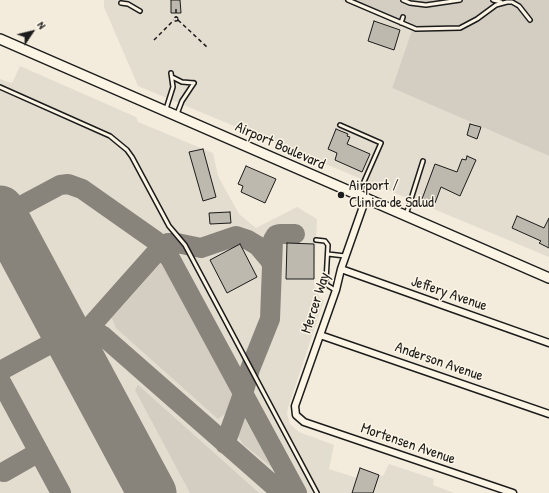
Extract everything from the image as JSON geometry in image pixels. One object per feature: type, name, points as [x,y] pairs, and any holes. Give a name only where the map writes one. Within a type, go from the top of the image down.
[{"type":"main road","name":"Airport Boulevard","points":[[0,39],[549,278]]},
{"type":"street","name":"Mercer Way","points":[[296,415],[295,406],[336,290],[362,197]]},
{"type":"street","name":"Jeffery Avenue","points":[[341,269],[549,343]]},
{"type":"street","name":"Anderson Avenue","points":[[320,336],[549,414]]},
{"type":"street","name":"Mortensen Avenue","points":[[296,415],[304,422],[513,493]]},
{"type":"lane","points":[[348,0],[400,23],[420,29],[460,28],[477,19],[496,5],[512,0]]},
{"type":"lane","points":[[403,0],[410,3],[430,5],[460,0]]},
{"type":"lane","points":[[493,0],[512,2],[519,6],[530,20]]},
{"type":"lane","points":[[121,3],[126,3],[140,11]]},
{"type":"lane","points":[[400,23],[403,16]]},
{"type":"lane","points":[[165,110],[172,91],[171,72]]},
{"type":"lane","points":[[172,77],[182,82],[194,83],[182,101],[176,115]]},
{"type":"lane","points":[[0,87],[110,136],[127,150],[169,226],[185,245],[317,493]]},
{"type":"lane","points":[[340,125],[381,144],[362,197]]},
{"type":"lane","points":[[406,216],[423,161]]},
{"type":"lane","points":[[316,240],[323,240],[327,242],[328,254],[326,281],[328,285],[336,290]]},
{"type":"lane","points":[[328,254],[345,256]]},
{"type":"path","points":[[154,40],[174,20],[176,17],[176,9]]},
{"type":"path","points":[[176,17],[208,48]]},
{"type":"path","points":[[174,20],[178,20]]},
{"type":"shaded area","points":[[104,0],[341,0],[412,30],[392,88],[549,156],[549,257],[138,86],[104,7]]},
{"type":"shaded area","points":[[341,0],[549,0],[549,156],[392,88],[412,30]]},
{"type":"shaded area","points":[[20,66],[136,117],[138,122],[213,153],[218,176],[239,214],[256,228],[297,207],[317,219],[314,285],[320,298],[324,300],[288,408],[287,414],[290,424],[299,432],[334,445],[329,469],[375,484],[378,475],[383,476],[389,464],[434,479],[433,485],[454,493],[0,493],[0,79],[12,83]]},
{"type":"shaded area","points":[[160,264],[167,269],[234,395],[225,414],[218,419],[116,328],[112,318]]},
{"type":"shaded area","points":[[138,385],[259,493],[190,493],[135,390]]},
{"type":"shaded area","points":[[244,418],[275,470],[243,444],[238,436]]},
{"type":"building","points":[[171,0],[180,0],[181,13],[171,13]]},
{"type":"building","points":[[374,21],[400,30],[394,50],[368,41]]},
{"type":"building","points":[[470,124],[481,127],[477,139],[467,135]]},
{"type":"building","points":[[336,129],[348,134],[347,136],[350,137],[347,144],[370,154],[362,172],[335,160],[337,153],[328,149]]},
{"type":"building","points":[[203,149],[216,197],[203,201],[189,152]]},
{"type":"building","points":[[467,156],[476,160],[460,196],[441,187],[435,203],[422,199],[435,164],[457,172],[462,159],[466,160]]},
{"type":"building","points":[[246,166],[276,179],[265,203],[241,192],[243,186],[238,184]]},
{"type":"building","points":[[230,212],[231,223],[210,224],[209,213]]},
{"type":"building","points":[[517,216],[544,228],[549,218],[549,248],[539,243],[541,241],[512,228]]},
{"type":"building","points":[[287,243],[314,244],[314,279],[286,279]]},
{"type":"building","points":[[240,244],[257,277],[227,293],[210,260]]},
{"type":"building","points":[[360,468],[379,475],[373,493],[352,493]]},
{"type":"taxiway","points":[[0,217],[60,185],[68,184],[82,189],[156,241],[171,260],[297,493]]},
{"type":"taxiway","points":[[225,444],[243,394],[250,369],[270,319],[273,240],[276,235],[295,234]]},
{"type":"taxiway","points":[[89,328],[161,247],[168,243],[177,243],[201,248],[236,236],[248,240],[258,246],[272,264]]},
{"type":"taxiway","points":[[0,371],[78,329],[89,328],[103,336],[282,493]]},
{"type":"taxiway","points":[[0,380],[61,493]]},
{"type":"taxiway","points":[[4,472],[39,452]]},
{"type":"runway","points":[[0,210],[152,493]]},
{"type":"place","name":"Airport / Clinica de Salud","points":[[341,195]]}]
